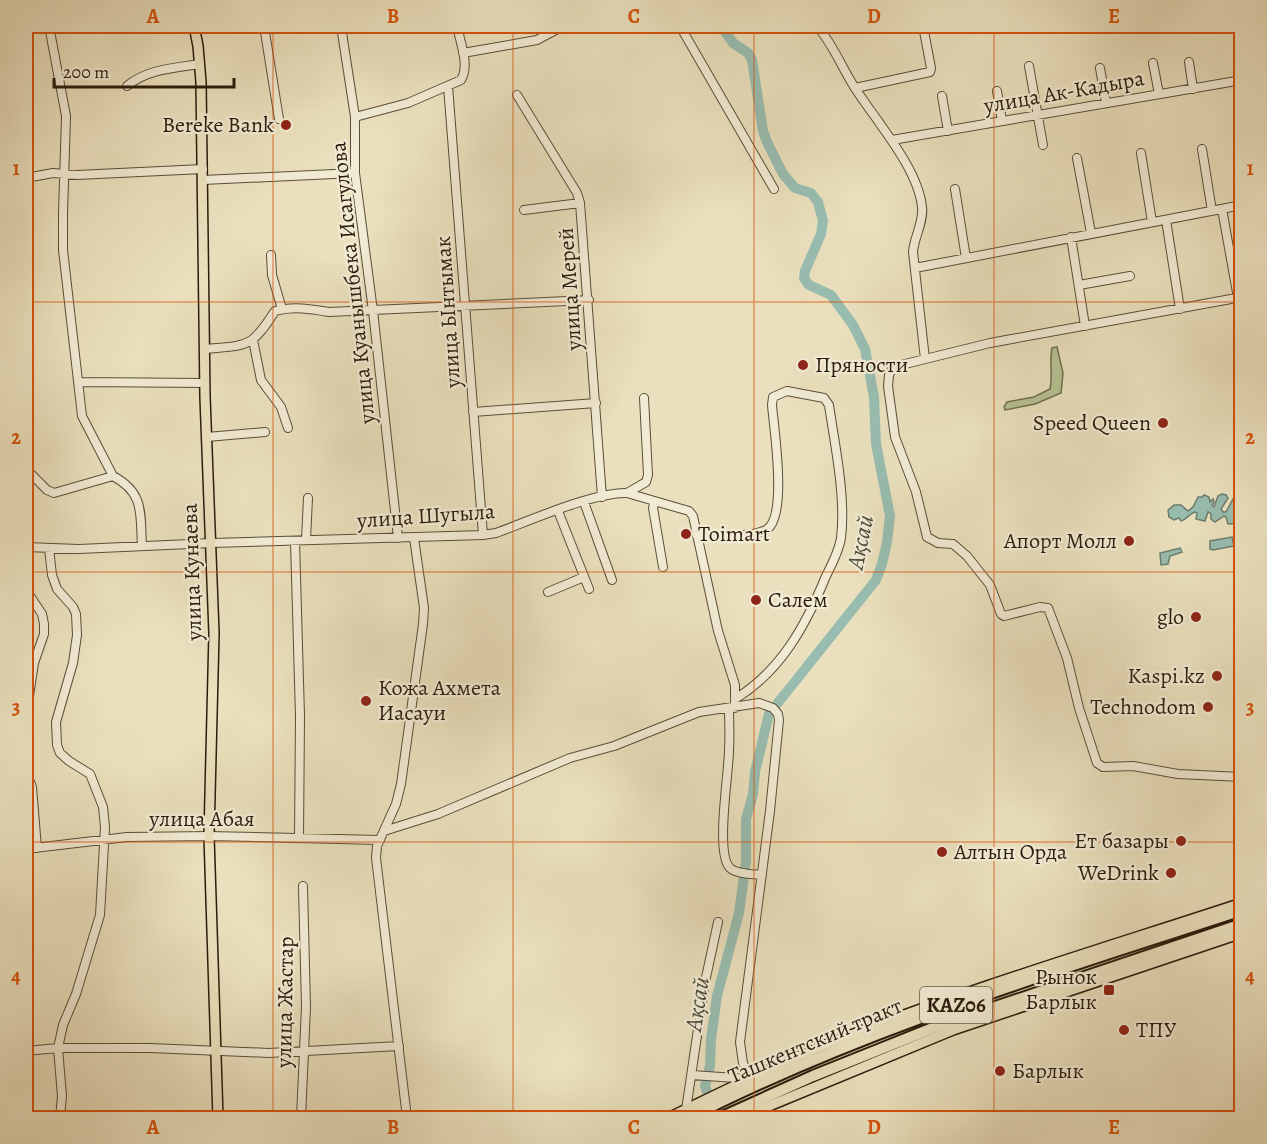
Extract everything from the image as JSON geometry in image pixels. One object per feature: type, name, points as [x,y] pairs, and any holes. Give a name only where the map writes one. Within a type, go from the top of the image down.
[{"type":"highway","name":"Ташкентский тракт","points":[[692,1112],[835,1050],[915,1019],[1242,910]]},
{"type":"highway","name":"KАZ06","points":[[720,1119],[813,1076],[933,1028],[1242,924]]},
{"type":"main road","name":"улица Кунаева","points":[[194,26],[200,64],[205,383],[214,633],[209,836],[218,1119]]},
{"type":"main road","points":[[668,1119],[692,1112],[720,1093],[831,1043],[912,1012],[1242,903]]},
{"type":"main road","points":[[740,1119],[953,1030],[1242,933]]},
{"type":"main road","points":[[765,1108],[770,1119]]},
{"type":"street","points":[[48,26],[66,116],[64,259],[80,382],[82,416],[113,476],[126,483],[137,497],[142,546]]},
{"type":"street","points":[[264,26],[279,119]]},
{"type":"street","name":"улица Куанышбека Исагулова","points":[[341,26],[355,117],[356,173],[398,538]]},
{"type":"street","points":[[355,117],[408,104],[461,80],[465,74],[463,53],[456,26]]},
{"type":"street","points":[[463,53],[537,40],[562,26]]},
{"type":"street","points":[[680,26],[774,189]]},
{"type":"street","points":[[817,26],[855,88],[892,140],[913,180],[923,209],[914,243],[925,359]]},
{"type":"street","points":[[855,88],[930,72],[922,26]]},
{"type":"street","points":[[1189,62],[1193,88]]},
{"type":"street","points":[[1153,63],[1159,94]]},
{"type":"street","points":[[128,86],[136,78],[150,73],[200,64]]},
{"type":"street","points":[[1029,66],[1043,145]]},
{"type":"street","points":[[1100,68],[1106,104]]},
{"type":"street","name":"улица Ак-Кадыра","points":[[892,140],[1242,80]]},
{"type":"street","name":"улица Ынтымак","points":[[448,86],[483,535]]},
{"type":"street","points":[[997,91],[1002,121]]},
{"type":"street","name":"улица Мерей","points":[[517,95],[577,193],[580,203],[602,497]]},
{"type":"street","points":[[942,96],[948,130]]},
{"type":"street","points":[[1202,149],[1212,211]]},
{"type":"street","points":[[1141,153],[1152,222]]},
{"type":"street","points":[[1077,158],[1091,233]]},
{"type":"street","points":[[26,178],[53,173],[203,169]]},
{"type":"street","points":[[203,180],[356,173]]},
{"type":"street","points":[[955,189],[966,258]]},
{"type":"street","points":[[524,210],[580,203]]},
{"type":"street","points":[[915,268],[1242,205]]},
{"type":"street","points":[[1222,209],[1240,298],[990,343],[925,359],[892,369],[888,386],[896,437],[916,492],[927,537],[938,543],[953,544],[967,556],[990,585],[1001,614],[1004,616],[1040,607],[1048,608],[1067,658],[1096,763],[1103,767],[1133,766],[1178,774],[1242,777]]},
{"type":"street","points":[[1166,220],[1180,309]]},
{"type":"street","points":[[1071,237],[1085,326]]},
{"type":"street","points":[[271,255],[272,275],[282,309]]},
{"type":"street","points":[[1079,285],[1130,276]]},
{"type":"street","points":[[205,349],[243,346],[253,340],[264,328],[275,311],[282,309],[308,308],[329,312],[373,311],[589,300]]},
{"type":"street","points":[[253,340],[261,380],[281,407],[288,428]]},
{"type":"street","points":[[80,382],[205,383]]},
{"type":"street","points":[[697,536],[755,533],[767,529],[774,523],[778,510],[778,483],[773,397],[787,391],[824,398],[829,405],[838,464],[842,522],[839,547],[818,594],[786,652],[769,674],[733,705]]},
{"type":"street","points":[[627,493],[646,482],[648,475],[644,398]]},
{"type":"street","points":[[473,412],[596,403]]},
{"type":"street","points":[[207,437],[265,432]]},
{"type":"street","points":[[26,469],[47,490],[54,493],[113,476]]},
{"type":"street","name":"улица Шугыла","points":[[26,547],[49,549],[483,535],[496,533],[584,502],[618,493],[627,493],[689,511],[693,516],[718,631],[735,685],[723,844],[729,868],[734,871],[762,875]]},
{"type":"street","points":[[306,540],[308,498]]},
{"type":"street","points":[[655,501],[653,508],[663,567]]},
{"type":"street","points":[[584,502],[612,580]]},
{"type":"street","points":[[558,511],[589,589]]},
{"type":"street","points":[[407,1119],[376,858],[377,846],[396,804],[401,784],[423,624],[414,538]]},
{"type":"street","points":[[295,540],[300,716],[299,838]]},
{"type":"street","points":[[49,549],[52,575],[57,589],[73,607],[76,615],[77,635],[73,663],[56,722],[57,746],[60,753],[69,761],[90,774],[103,807],[105,839],[100,915],[76,994],[63,1025],[58,1048],[62,1096],[60,1119]]},
{"type":"street","points":[[548,592],[584,577]]},
{"type":"street","points":[[26,590],[42,614],[44,634],[34,663],[26,716]]},
{"type":"street","points":[[384,831],[438,814],[570,758],[614,746],[690,715],[733,705],[759,703],[773,708],[778,714],[770,811],[740,1042],[743,1064],[750,1079],[692,1075]]},
{"type":"street","points":[[26,772],[32,787],[37,848]]},
{"type":"street","name":"улица Абая","points":[[26,849],[105,839],[209,836],[380,840]]},
{"type":"street","name":"улица Жастар","points":[[301,1119],[306,1007],[303,886]]},
{"type":"street","points":[[692,1112],[692,1075],[705,982],[718,922]]},
{"type":"street","points":[[26,1051],[58,1048],[150,1048],[269,1053],[399,1046]]},
{"type":"green space","points":[[1057,347],[1063,373],[1061,393],[1035,404],[1005,410],[1007,402],[1034,397],[1050,389],[1052,348]]},
{"type":"water","points":[[1222,494],[1228,498],[1221,509],[1223,512],[1226,512],[1233,499],[1241,499],[1241,523],[1228,524],[1224,516],[1215,522],[1208,512],[1205,521],[1196,519],[1197,513],[1195,512],[1181,521],[1179,518],[1174,520],[1169,517],[1168,510],[1174,505],[1181,505],[1188,511],[1198,497],[1204,495],[1209,497],[1210,502],[1213,499],[1214,507],[1218,496]]},
{"type":"water","points":[[1232,537],[1234,546],[1210,549],[1210,541]]},
{"type":"water","points":[[1180,548],[1182,552],[1170,556],[1168,564],[1161,565],[1160,553]]},
{"type":"waterway","name":"Ақсай","points":[[707,1092],[705,1086],[710,1066],[717,996],[739,913],[746,861],[746,819],[769,714],[876,580],[887,542],[890,516],[876,444],[874,397],[865,349],[853,325],[831,295],[809,285],[804,278],[821,234],[823,221],[818,202],[811,193],[795,188],[783,174],[763,131],[752,60],[748,53],[733,43],[721,26]]},
{"type":"place","name":"Bereke Bank","points":[[286,125]]},
{"type":"place","name":"Пряности","points":[[803,365]]},
{"type":"place","name":"Speed Queen","points":[[1163,423]]},
{"type":"place","name":"Toimart","points":[[686,534]]},
{"type":"place","name":"Апорт Молл","points":[[1129,541]]},
{"type":"place","name":"Салем","points":[[756,600]]},
{"type":"place","name":"glo","points":[[1196,617]]},
{"type":"place","name":"Kaspi.kz","points":[[1217,676]]},
{"type":"place","name":"Кожа Ахмета Иасауи","points":[[366,701]]},
{"type":"place","name":"Technodom","points":[[1208,707]]},
{"type":"place","name":"Ет базары","points":[[1181,841]]},
{"type":"place","name":"Алтын Орда","points":[[942,852]]},
{"type":"place","name":"WeDrink","points":[[1171,873]]},
{"type":"place","name":"Рынок Барлык","points":[[1109,990]]},
{"type":"place","name":"ТПУ","points":[[1124,1030]]},
{"type":"place","name":"Барлык","points":[[1000,1071]]}]
